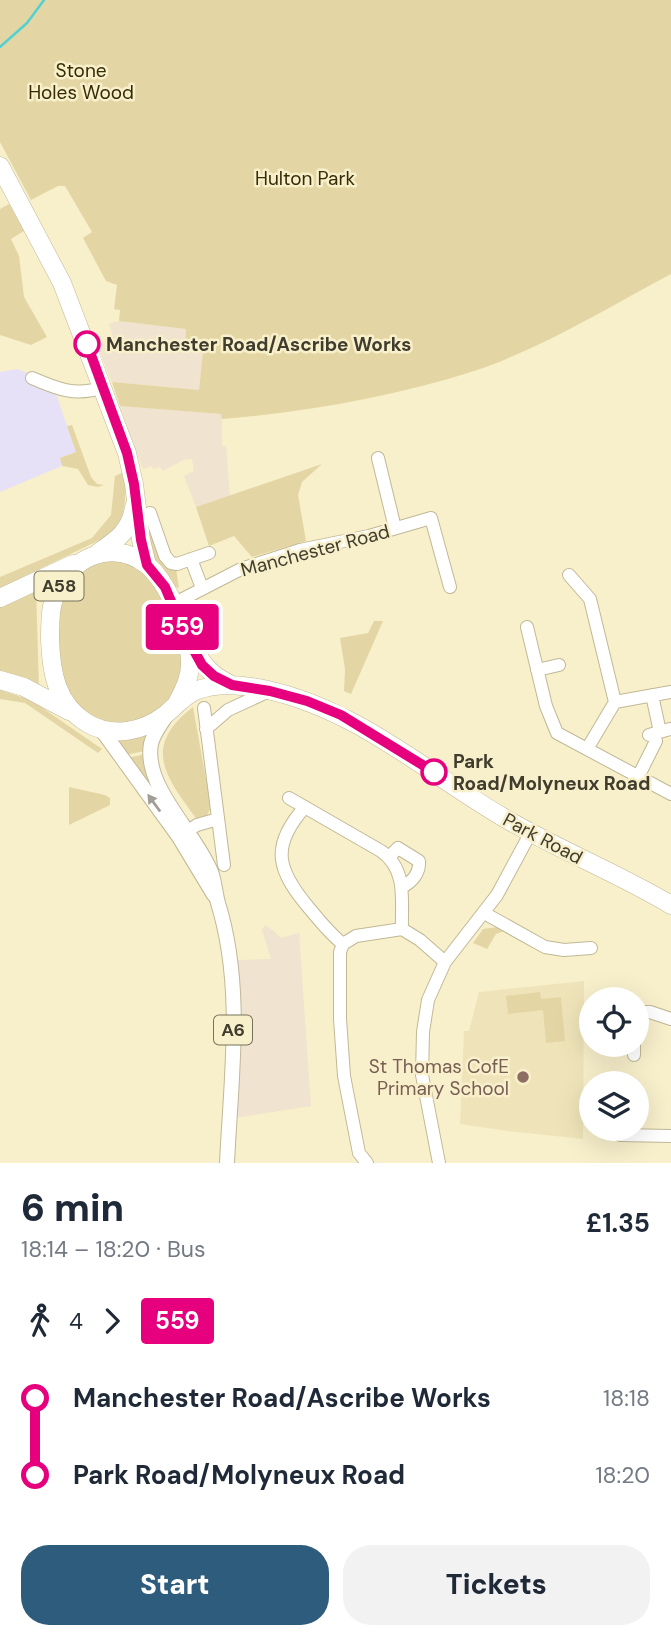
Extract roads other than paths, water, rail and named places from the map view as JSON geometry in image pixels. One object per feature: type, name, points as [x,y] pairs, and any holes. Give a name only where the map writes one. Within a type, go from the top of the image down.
[{"type":"highway","points":[[0,166],[62,283],[103,387],[127,453],[147,565]]},
{"type":"highway","points":[[89,557],[115,541],[127,528],[134,512],[135,495]]},
{"type":"highway","name":"A58","points":[[0,598],[89,557],[123,553],[147,565],[161,581],[184,632],[190,662],[187,683],[173,706],[142,728],[116,732],[101,729],[24,687],[0,680]]},
{"type":"highway","name":"A58","points":[[75,714],[58,690],[53,677],[50,619],[56,591],[70,570],[89,557]]},
{"type":"highway","name":"Park Road","points":[[184,632],[202,665],[214,676],[232,685]]},
{"type":"highway","name":"Park Road","points":[[173,706],[204,688],[232,685],[307,701],[341,715],[531,832],[671,905]]},
{"type":"main road","name":"A6","points":[[173,706],[152,741],[151,765],[217,900],[228,939],[233,978],[234,1025],[227,1163]]},
{"type":"main road","name":"A6","points":[[101,729],[184,833]]},
{"type":"street","points":[[32,379],[71,392],[85,393],[103,387]]},
{"type":"street","points":[[378,458],[396,528]]},
{"type":"street","points":[[150,513],[167,560],[174,564],[209,553]]},
{"type":"street","name":"Manchester Road","points":[[173,604],[241,569],[300,550],[431,518],[450,587]]},
{"type":"street","points":[[191,559],[202,588]]},
{"type":"street","points":[[569,575],[590,598],[615,702],[587,749]]},
{"type":"street","points":[[527,627],[553,727],[557,733],[671,794]]},
{"type":"street","points":[[537,670],[559,665]]},
{"type":"street","points":[[206,729],[228,710],[270,691]]},
{"type":"street","points":[[615,702],[671,692]]},
{"type":"street","points":[[638,777],[659,734],[652,695]]},
{"type":"street","points":[[204,708],[224,865]]},
{"type":"street","points":[[289,798],[389,857],[397,866],[402,887],[402,929]]},
{"type":"street","points":[[304,807],[287,830],[281,848],[282,864],[294,890],[331,934],[344,944]]},
{"type":"street","points":[[184,833],[218,819]]},
{"type":"street","points":[[425,1163],[439,1161],[425,1093],[422,1054],[428,1000],[445,962],[503,884],[531,832]]},
{"type":"street","points":[[389,857],[398,848],[419,861],[419,868],[413,880],[402,887]]},
{"type":"street","points":[[484,912],[545,947],[564,950],[591,948]]},
{"type":"street","points":[[367,1163],[359,1153],[344,1076],[339,961],[344,944],[356,936],[402,929],[429,947],[445,962]]},
{"type":"street","points":[[649,1012],[671,1019]]},
{"type":"street","points":[[649,1135],[671,1136]]},
{"type":"waterway","points":[[0,47],[27,23],[44,0]]},
{"type":"place","name":"Manchester Road/Ascribe Works","points":[[87,344]]},
{"type":"place","name":"Park Road/Molyneux Road","points":[[434,772]]},
{"type":"place","name":"St Thomas CofE Primary School","points":[[523,1077]]},
{"type":"park label","name":"Stone Holes Wood","points":[[81,81]]},
{"type":"park label","name":"Hulton Park","points":[[305,178]]}]
